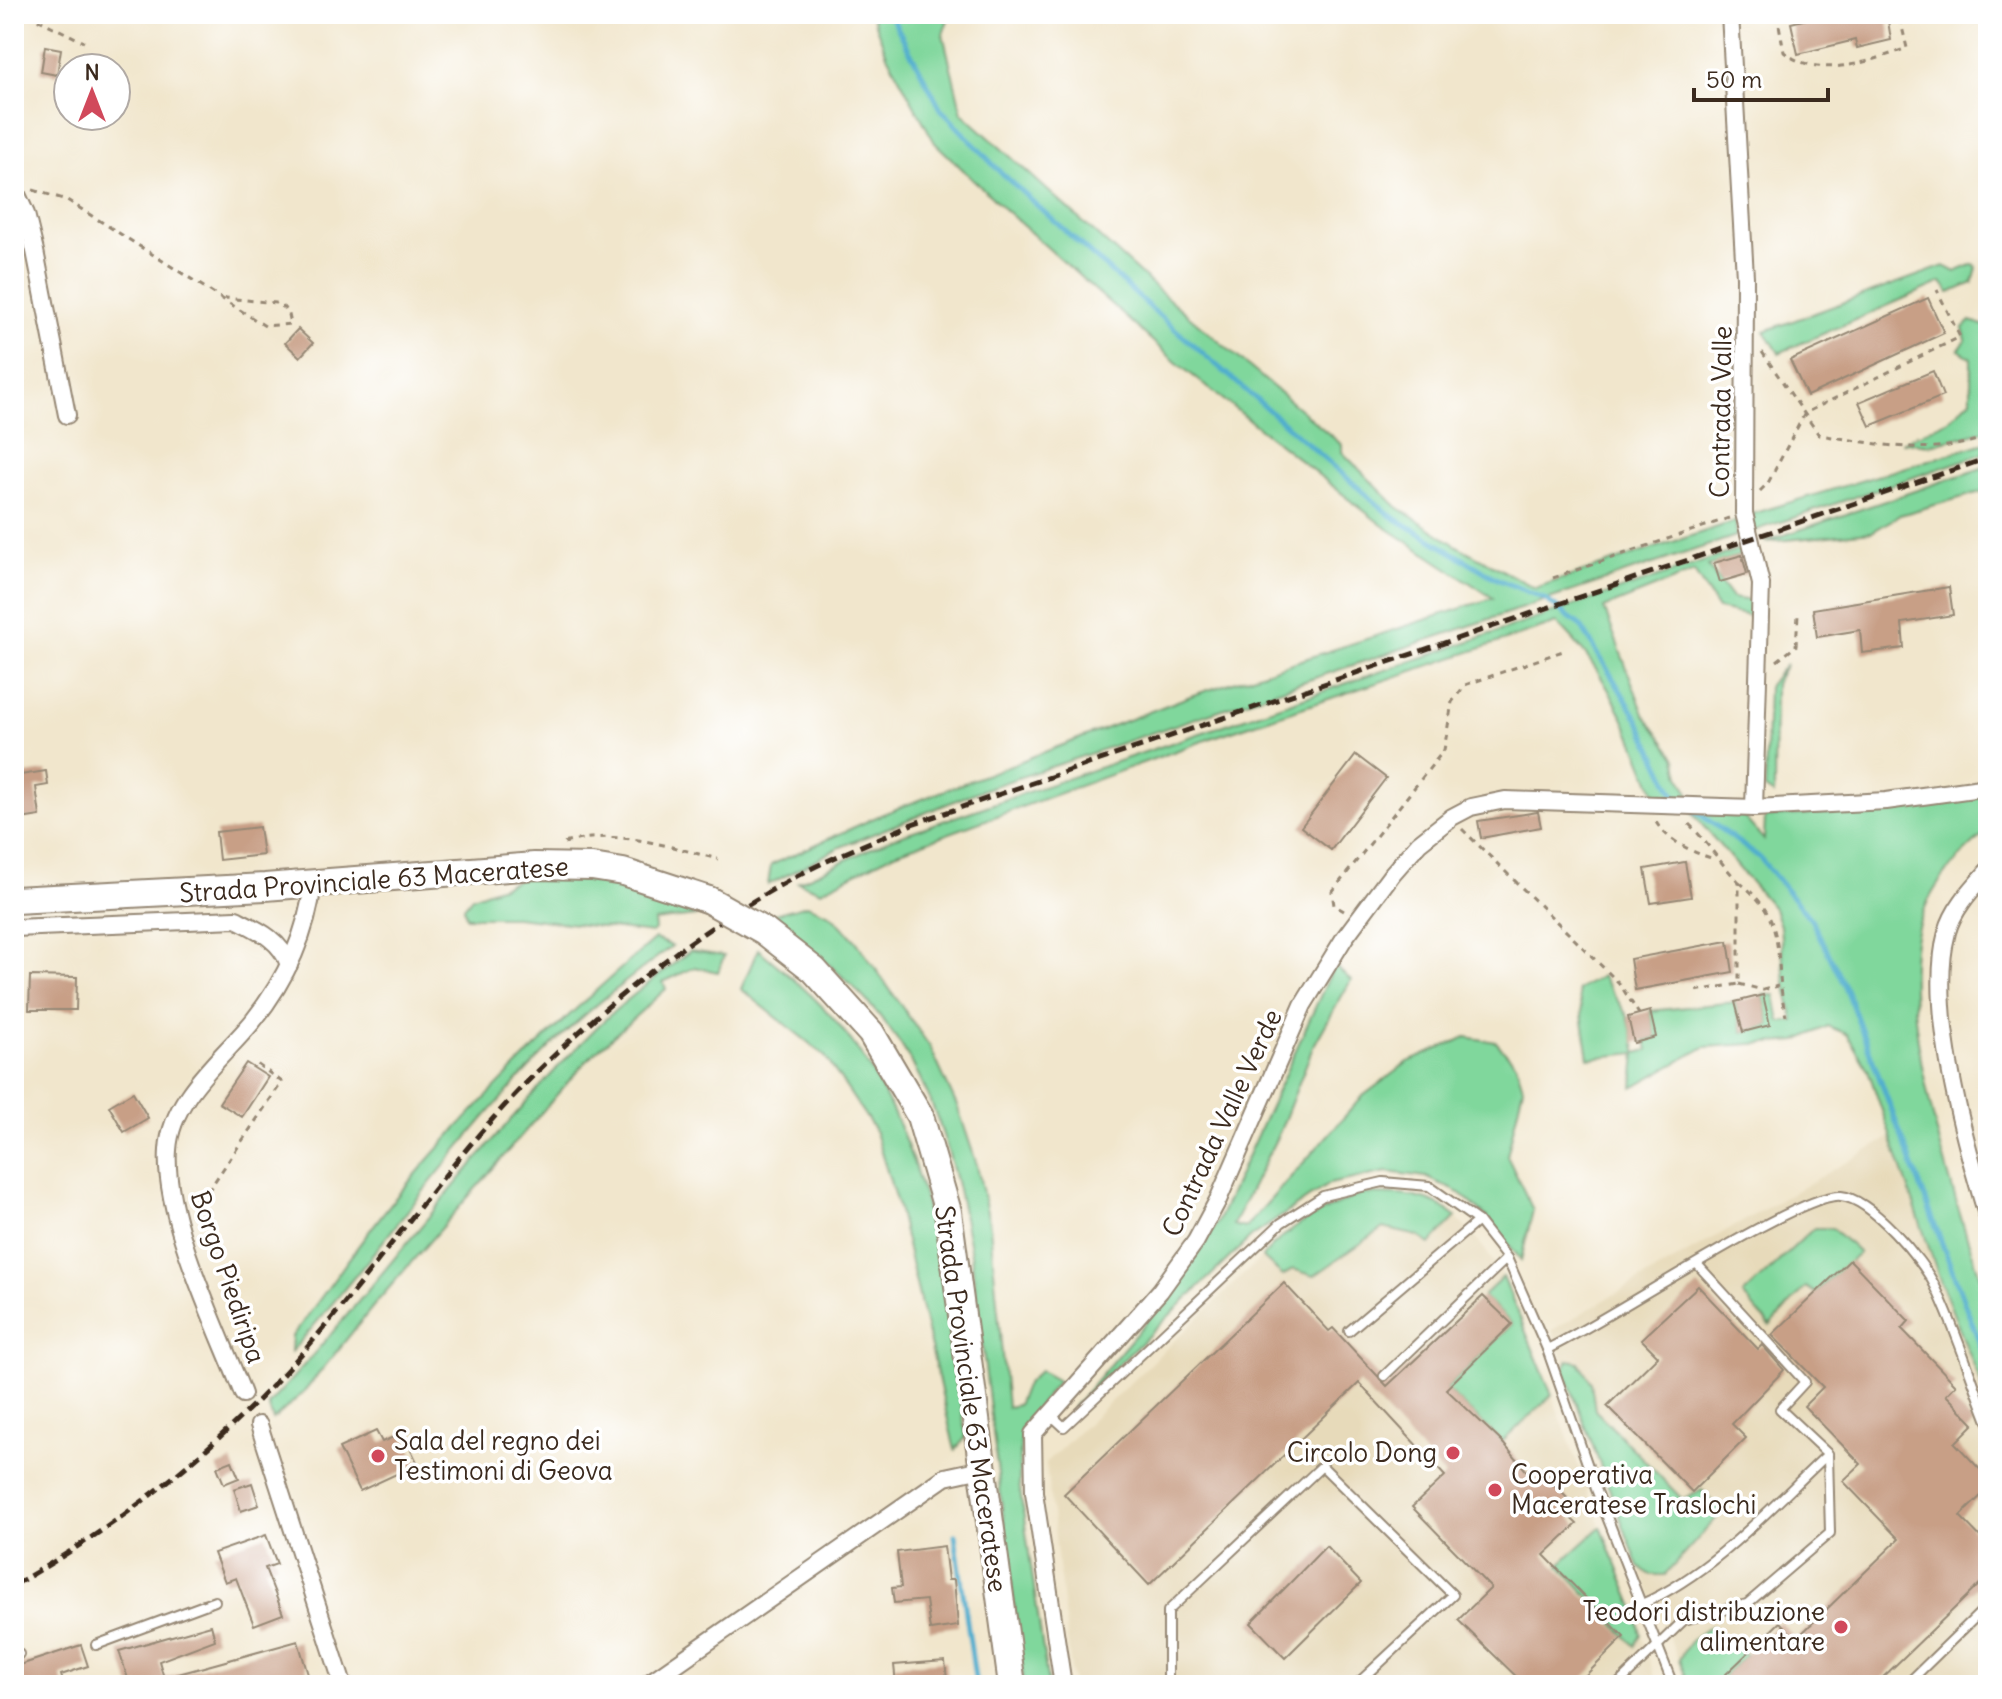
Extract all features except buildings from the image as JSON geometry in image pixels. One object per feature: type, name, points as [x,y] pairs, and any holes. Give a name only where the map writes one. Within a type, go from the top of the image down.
[{"type":"main road","name":"Strada Provinciale 63 Maceratese","points":[[14,900],[313,883],[534,866],[592,867],[665,884],[709,900],[764,931],[814,970],[871,1033],[920,1116],[948,1212],[1012,1685]]},
{"type":"street","name":"Contrada Valle","points":[[1730,14],[1746,329],[1744,506],[1761,584],[1754,808]]},
{"type":"street","points":[[21,188],[67,415]]},
{"type":"street","name":"Contrada Valle Verde","points":[[1063,1685],[1031,1459],[1033,1434],[1160,1291],[1196,1241],[1218,1200],[1303,1005],[1358,921],[1419,843],[1452,817],[1471,807],[1505,800],[1754,808],[1886,801],[1988,787]]},
{"type":"street","points":[[1988,871],[1962,902],[1947,932],[1942,975],[1955,1086],[1988,1218]]},
{"type":"street","name":"Borgo Piediripa","points":[[243,1394],[177,1214],[168,1151],[172,1125],[191,1092],[255,1019],[289,965],[303,936],[313,883]]},
{"type":"street","points":[[14,928],[236,919],[263,932],[285,952],[289,965]]},
{"type":"street","points":[[259,1425],[343,1685]]},
{"type":"street","points":[[646,1685],[945,1477],[982,1469]]},
{"type":"lane","points":[[1049,1414],[1064,1427],[1281,1223],[1323,1196],[1383,1182],[1429,1186],[1478,1221],[1507,1258],[1547,1349],[1673,1685]]},
{"type":"lane","points":[[1547,1349],[1579,1335],[1697,1264],[1814,1200],[1840,1195],[1865,1204],[1934,1283],[1988,1421]]},
{"type":"lane","points":[[1349,1331],[1478,1221]]},
{"type":"lane","points":[[1384,1376],[1507,1258]]},
{"type":"lane","points":[[1617,1685],[1684,1620],[1747,1604],[1830,1533],[1828,1454],[1780,1409],[1805,1382],[1697,1264]]},
{"type":"lane","points":[[1642,1604],[1713,1561],[1828,1454]]},
{"type":"lane","points":[[1185,1685],[1166,1683],[1168,1611],[1322,1466],[1453,1595],[1356,1685]]},
{"type":"lane","points":[[96,1645],[215,1601]]},
{"type":"lane","points":[[1906,1685],[1988,1605]]},
{"type":"path","points":[[27,14],[84,42]]},
{"type":"path","points":[[1777,14],[1784,52],[1799,64],[1862,65],[1907,48],[1899,14]]},
{"type":"path","points":[[1901,23],[1941,14]]},
{"type":"path","points":[[21,188],[67,200],[265,326],[291,324],[288,310],[276,303],[225,298]]},
{"type":"path","points":[[1553,578],[1744,506],[1768,483],[1805,413],[1960,337],[1937,290]]},
{"type":"path","points":[[1746,329],[1819,435],[1928,450],[1970,443],[1988,436]]},
{"type":"path","points":[[1758,673],[1765,673],[1796,646],[1798,615]]},
{"type":"path","points":[[1358,921],[1334,905],[1332,892],[1444,750],[1452,702],[1465,685],[1563,651]]},
{"type":"path","points":[[1650,805],[1660,830],[1699,855],[1715,859]]},
{"type":"path","points":[[1678,805],[1677,812],[1708,843],[1715,859],[1769,910],[1776,933],[1779,986],[1786,1016]]},
{"type":"path","points":[[1452,817],[1619,983],[1639,1014]]},
{"type":"path","points":[[559,845],[582,838],[637,838],[718,859]]},
{"type":"path","points":[[1739,882],[1739,984]]},
{"type":"path","points":[[1695,991],[1739,984],[1763,990],[1779,986]]},
{"type":"path","points":[[177,1214],[198,1206],[282,1082],[254,1062]]},
{"type":"shaded area","points":[[1891,1137],[1940,1280],[1988,1401],[1988,1685],[1689,1685],[1639,1567],[1552,1330]]},
{"type":"shaded area","points":[[1456,1217],[1484,1248],[1503,1277],[1483,1296],[1512,1324],[1502,1442],[1552,1395],[1601,1527],[1560,1566],[1635,1645],[1641,1634],[1658,1685],[1073,1685],[1046,1463],[1262,1257],[1283,1276],[1292,1269],[1314,1276],[1383,1228],[1418,1236],[1430,1244]]},
{"type":"green space","points":[[871,14],[950,14],[943,34],[962,113],[1158,290],[1342,445],[1342,452],[1397,507],[1457,546],[1535,588],[1736,521],[1736,536],[979,791],[838,848],[768,885],[771,865],[883,814],[1193,695],[1493,598],[1382,525],[1177,363],[1002,207],[935,143],[888,57]]},
{"type":"green space","points":[[1974,264],[1977,268],[1973,283],[1950,293],[1942,282],[1779,353],[1765,331],[1944,266],[1955,272]]},
{"type":"green space","points":[[1971,321],[1988,327],[1988,430],[1929,445],[1903,442],[1949,420],[1971,399],[1971,358],[1959,350],[1966,340],[1963,328]]},
{"type":"green space","points":[[1988,442],[1988,452],[1754,531],[1752,514]]},
{"type":"green space","points":[[1988,466],[1988,490],[1900,515],[1872,532],[1764,542]]},
{"type":"green space","points":[[1740,549],[1741,555],[1708,566],[1732,598],[1752,601],[1750,616],[1718,609],[1694,572],[1604,608],[1644,714],[1676,758],[1680,776],[1691,797],[1656,796],[1604,682],[1575,641],[1557,623],[1214,737],[895,853],[821,891],[798,882],[893,838]]},
{"type":"green space","points":[[1786,664],[1775,684],[1774,795],[1765,789],[1768,686]]},
{"type":"green space","points":[[1988,795],[1988,832],[1951,866],[1924,909],[1915,941],[1913,974],[1914,1011],[1927,1089],[1946,1166],[1988,1304],[1991,1340],[1988,1401],[1940,1280],[1868,1070],[1847,1034],[1828,1026],[1797,1041],[1705,1047],[1633,1087],[1636,1053],[1589,1058],[1578,990],[1602,976],[1628,1017],[1637,1053],[1648,1050],[1646,1040],[1656,1037],[1650,1011],[1735,1002],[1743,1032],[1770,1025],[1763,995],[1775,995],[1780,1022],[1794,1021],[1785,983],[1780,926],[1774,909],[1692,813],[1743,816],[1764,840],[1765,817],[1845,812]]},
{"type":"green space","points":[[526,877],[569,878],[636,890],[695,916],[654,921],[655,930],[652,933],[516,917],[466,917],[464,907],[472,897]]},
{"type":"green space","points":[[807,905],[830,914],[856,941],[930,1047],[958,1108],[977,1165],[990,1227],[1007,1407],[1017,1405],[1026,1384],[1040,1371],[1058,1381],[1021,1428],[1019,1483],[1048,1685],[1024,1685],[971,1254],[946,1145],[930,1100],[910,1060],[885,1023],[854,988],[815,952],[767,916]]},
{"type":"green space","points":[[655,939],[672,946],[573,1025],[509,1090],[291,1352],[292,1336],[374,1225],[432,1156],[524,1059],[588,997]]},
{"type":"green space","points":[[758,949],[810,994],[838,1024],[870,1069],[896,1117],[915,1168],[942,1274],[966,1437],[955,1450],[898,1207],[874,1129],[824,1055],[741,989]]},
{"type":"green space","points":[[690,951],[724,956],[718,972],[695,967],[663,982],[666,989],[588,1059],[375,1304],[304,1392],[273,1420],[268,1405],[511,1120],[607,1018]]},
{"type":"green space","points":[[1334,966],[1351,980],[1313,1047],[1280,1131],[1233,1225],[1245,1228],[1363,1096],[1408,1062],[1466,1037],[1496,1042],[1516,1064],[1523,1087],[1507,1156],[1533,1210],[1521,1260],[1489,1219],[1460,1193],[1426,1177],[1387,1172],[1329,1184],[1251,1237],[1072,1409],[1175,1288],[1217,1223]]},
{"type":"green space","points":[[1362,1194],[1424,1199],[1456,1217],[1430,1244],[1418,1236],[1383,1228],[1314,1276],[1293,1269],[1283,1276],[1262,1257],[1296,1227]]},
{"type":"green space","points":[[1814,1228],[1832,1228],[1859,1253],[1815,1293],[1806,1287],[1770,1326],[1743,1295]]},
{"type":"green space","points":[[1503,1277],[1552,1395],[1502,1442],[1446,1389],[1512,1324],[1483,1296]]},
{"type":"green space","points":[[1568,1360],[1579,1362],[1591,1382],[1595,1410],[1683,1500],[1702,1490],[1722,1512],[1665,1575],[1651,1575],[1639,1567],[1564,1370]]},
{"type":"green space","points":[[1601,1527],[1636,1612],[1641,1634],[1635,1646],[1559,1565]]},
{"type":"green space","points":[[1711,1626],[1746,1655],[1723,1677],[1730,1685],[1689,1685],[1679,1659],[1691,1640]]},
{"type":"waterway","points":[[890,14],[941,109],[1002,174],[1153,310],[1391,516],[1497,579],[1545,599],[1581,626],[1639,721],[1675,796],[1682,802]]},
{"type":"waterway","points":[[1694,810],[1760,858],[1812,921],[1844,984],[1988,1365]]},
{"type":"waterway","points":[[955,1535],[976,1685]]},
{"type":"railway","points":[[14,1585],[114,1522],[176,1475],[235,1423],[299,1357],[462,1154],[532,1077],[652,970],[717,924],[786,882],[912,824],[1988,458]]},
{"type":"place","name":"Circolo Dong","points":[[1453,1453]]},
{"type":"place","name":"Sala del regno dei Testimoni di Geova","points":[[378,1456]]},
{"type":"place","name":"Cooperativa Maceratese Traslochi","points":[[1495,1490]]},
{"type":"place","name":"Teodori distribuzione alimentare","points":[[1841,1627]]}]
